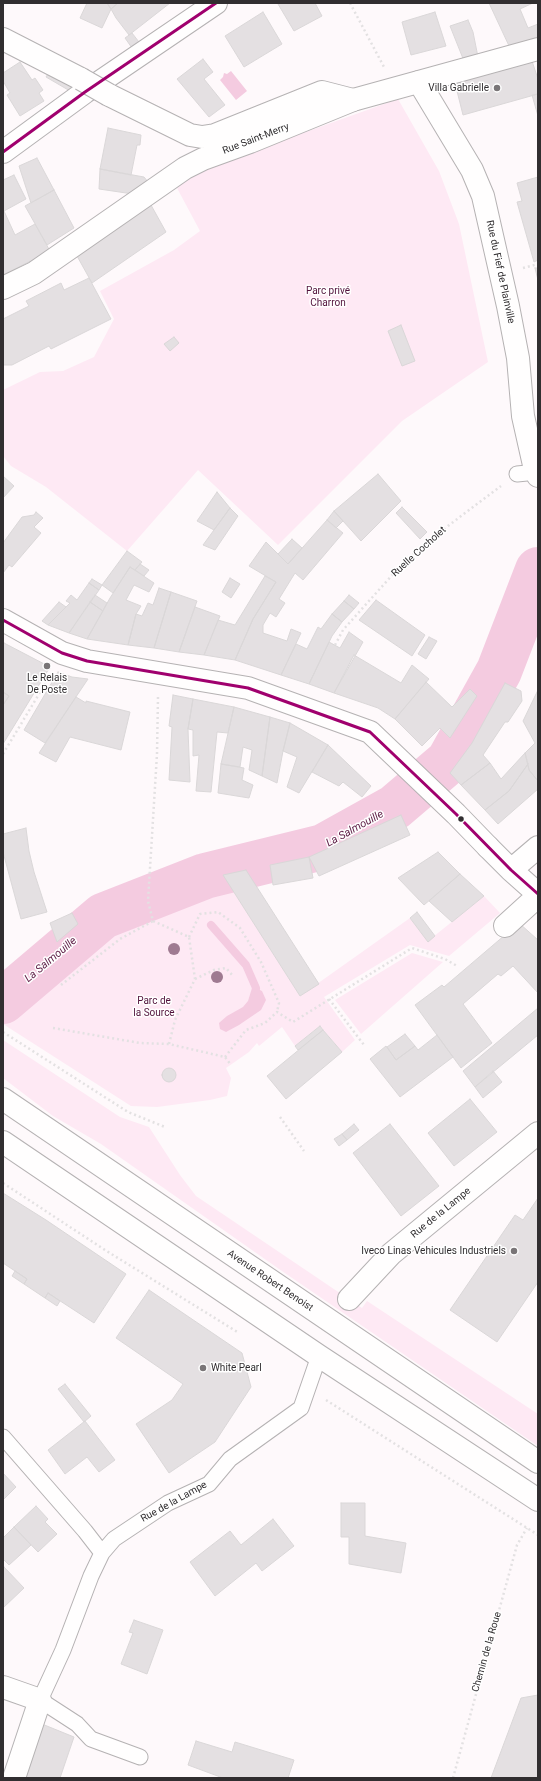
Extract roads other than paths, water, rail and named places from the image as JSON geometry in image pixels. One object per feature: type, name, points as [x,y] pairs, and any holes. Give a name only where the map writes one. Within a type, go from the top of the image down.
[{"type":"street","points":[[3,152],[85,92],[216,3]]},
{"type":"street","points":[[3,39],[81,78],[109,95],[190,135],[202,137],[215,135],[322,92],[353,100]]},
{"type":"street","name":"Rue Saint-Merry","points":[[3,288],[34,273],[184,168],[353,100],[538,49]]},
{"type":"street","name":"Rue du Fief de Plainville","points":[[419,82],[472,170],[484,196],[518,358],[524,416],[534,465],[531,474]]},
{"type":"street","points":[[3,620],[62,653],[87,661],[248,688],[370,732],[397,756],[538,895],[504,926]]},
{"type":"street","points":[[511,870],[538,847]]},
{"type":"street","name":"Avenue Robert Benoist","points":[[3,1099],[538,1462]]},
{"type":"street","name":"Rue de la Lampe","points":[[349,1299],[391,1254],[538,1133]]},
{"type":"street","points":[[3,1142],[319,1356],[538,1500]]},
{"type":"street","points":[[3,1687],[40,1700],[14,1778]]},
{"type":"lane","name":"Rue de la Lampe","points":[[40,1700],[102,1553],[114,1539],[136,1523],[168,1503],[209,1484],[230,1459],[301,1408],[319,1356]]},
{"type":"lane","points":[[3,1437],[85,1531],[102,1553]]},
{"type":"lane","points":[[40,1700],[76,1724],[91,1739],[140,1757]]},
{"type":"waterway","name":"La Salmouille","points":[[3,1001],[103,916],[205,876],[323,847],[395,807],[449,761],[499,671],[538,570]]},
{"type":"waterway","points":[[211,925],[246,965],[256,988]]},
{"type":"place","name":"Villa Gabrielle","points":[[497,88]]},
{"type":"place","name":"Le Relais De Poste","points":[[47,666]]},
{"type":"place","name":"Iveco Linas Vehicules Industriels","points":[[514,1251]]},
{"type":"place","name":"White Pearl","points":[[203,1368]]},
{"type":"park label","name":"Parc privé Charron","points":[[328,296]]},
{"type":"park label","name":"Parc de la Source","points":[[154,1006]]}]
